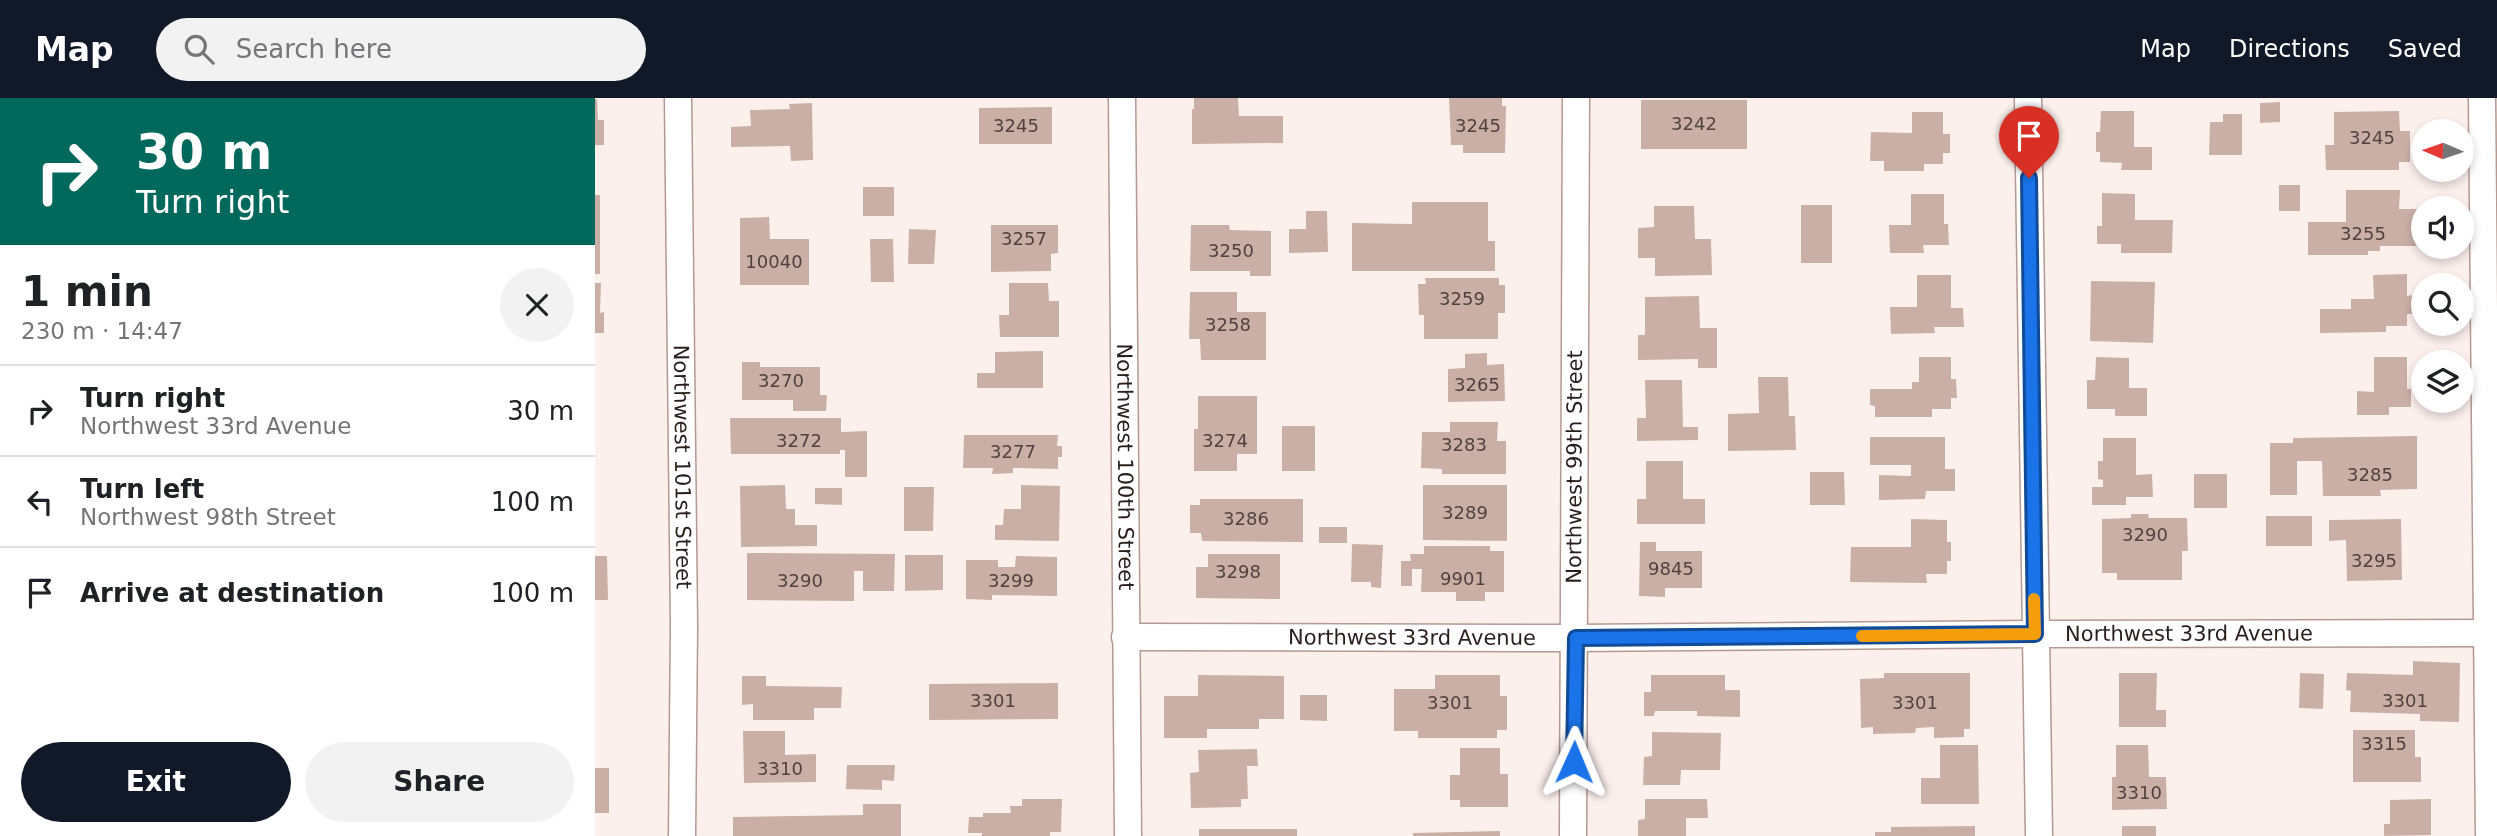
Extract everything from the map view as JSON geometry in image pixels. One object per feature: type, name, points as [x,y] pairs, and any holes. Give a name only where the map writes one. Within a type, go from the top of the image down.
[{"type":"street","name":"Northwest 101st Street","points":[[678,98],[684,626],[682,836]]},
{"type":"street","name":"Northwest 100th Street","points":[[1122,98],[1128,836]]},
{"type":"street","name":"Northwest 99th Street","points":[[1573,836],[1576,638],[1576,98]]},
{"type":"street","points":[[2028,98],[2039,836]]},
{"type":"street","points":[[2482,98],[2492,633],[2489,836]]},
{"type":"street","name":"Northwest 33rd Avenue","points":[[1125,636],[1576,638],[2492,633]]},
{"type":"building","points":[[1194,98],[1238,98],[1239,116],[1283,116],[1283,143],[1192,144]]},
{"type":"building","points":[[1449,98],[1502,98],[1502,106],[1506,106],[1505,153],[1463,153],[1463,145],[1451,145]]},
{"type":"building","points":[[595,99],[598,120],[604,120],[604,145],[595,145]]},
{"type":"building","points":[[1641,100],[1747,100],[1747,149],[1641,149]]},
{"type":"building","points":[[2280,102],[2280,122],[2260,123],[2260,103]]},
{"type":"building","points":[[812,103],[813,160],[791,161],[790,146],[731,147],[731,127],[751,126],[750,110],[790,109],[789,104]]},
{"type":"building","points":[[1052,107],[1052,144],[979,144],[979,108]]},
{"type":"building","points":[[2101,111],[2134,111],[2134,147],[2152,147],[2152,170],[2121,170],[2122,163],[2100,162],[2100,152],[2096,152],[2096,132],[2100,132]]},
{"type":"building","points":[[2399,111],[2400,131],[2410,131],[2410,162],[2399,162],[2399,170],[2326,170],[2325,145],[2334,145],[2334,112]]},
{"type":"building","points":[[1912,112],[1943,112],[1943,134],[1950,134],[1950,153],[1943,153],[1943,164],[1924,164],[1924,171],[1884,171],[1884,161],[1870,161],[1871,132],[1912,133]]},
{"type":"building","points":[[2223,114],[2242,114],[2242,155],[2209,155],[2210,122],[2223,122]]},
{"type":"building","points":[[2279,185],[2300,185],[2300,211],[2279,211]]},
{"type":"building","points":[[863,187],[894,187],[894,216],[863,216]]},
{"type":"building","points":[[2346,190],[2400,190],[2399,209],[2411,209],[2411,246],[2380,246],[2380,251],[2368,251],[2368,255],[2308,255],[2308,222],[2346,222]]},
{"type":"building","points":[[2102,193],[2135,194],[2135,220],[2173,220],[2172,253],[2121,253],[2121,244],[2097,244],[2097,226],[2102,226]]},
{"type":"building","points":[[1911,194],[1944,194],[1944,224],[1948,224],[1949,245],[1923,245],[1924,253],[1890,253],[1889,225],[1911,225]]},
{"type":"building","points":[[595,195],[600,195],[600,274],[595,274]]},
{"type":"building","points":[[1412,202],[1488,202],[1488,241],[1495,241],[1495,271],[1352,271],[1352,223],[1412,224]]},
{"type":"building","points":[[1801,205],[1832,205],[1832,263],[1801,263]]},
{"type":"building","points":[[1654,206],[1694,206],[1695,239],[1711,239],[1712,275],[1655,276],[1655,258],[1638,258],[1638,228],[1654,227]]},
{"type":"building","points":[[1306,211],[1327,211],[1328,252],[1289,253],[1289,229],[1306,229]]},
{"type":"building","points":[[769,217],[770,239],[809,239],[809,285],[740,285],[740,218]]},
{"type":"building","points":[[991,225],[1058,225],[1058,253],[1051,254],[1051,271],[991,272]]},
{"type":"building","points":[[1191,225],[1229,225],[1230,230],[1271,231],[1271,276],[1250,276],[1250,271],[1190,271]]},
{"type":"building","points":[[909,229],[936,230],[934,264],[908,264]]},
{"type":"building","points":[[870,239],[893,239],[894,282],[871,282]]},
{"type":"building","points":[[2407,274],[2407,296],[2411,295],[2411,314],[2407,314],[2407,326],[2386,326],[2386,332],[2320,333],[2320,309],[2351,309],[2351,299],[2374,299],[2373,275]]},
{"type":"building","points":[[1917,275],[1951,275],[1951,308],[1963,308],[1964,327],[1934,327],[1935,333],[1891,334],[1890,307],[1917,307]]},
{"type":"building","points":[[1425,278],[1499,278],[1499,285],[1505,285],[1505,313],[1498,313],[1498,339],[1424,339],[1424,315],[1419,315],[1418,284],[1426,284]]},
{"type":"building","points":[[2091,281],[2155,282],[2153,343],[2090,341]]},
{"type":"building","points":[[595,283],[601,283],[600,313],[604,312],[604,333],[595,333]]},
{"type":"building","points":[[1009,283],[1048,283],[1049,301],[1059,301],[1059,337],[1000,337],[999,315],[1009,315]]},
{"type":"building","points":[[1190,292],[1237,292],[1237,312],[1266,312],[1266,360],[1201,360],[1200,339],[1189,339]]},
{"type":"building","points":[[1699,296],[1700,328],[1717,328],[1717,368],[1698,368],[1698,359],[1638,360],[1638,335],[1645,335],[1645,297]]},
{"type":"building","points":[[1043,351],[1043,388],[977,388],[977,373],[995,373],[995,352]]},
{"type":"building","points":[[1487,353],[1487,365],[1504,364],[1505,401],[1448,402],[1448,369],[1465,368],[1465,354]]},
{"type":"building","points":[[1919,357],[1951,357],[1951,379],[1956,379],[1957,398],[1951,398],[1951,409],[1932,409],[1932,417],[1875,417],[1875,406],[1870,405],[1870,389],[1912,389],[1912,382],[1919,382]]},
{"type":"building","points":[[2096,357],[2129,358],[2129,388],[2147,388],[2147,416],[2115,416],[2115,409],[2087,409],[2087,380],[2095,380]]},
{"type":"building","points":[[2374,357],[2407,357],[2407,389],[2411,389],[2411,407],[2389,407],[2389,415],[2357,415],[2357,391],[2374,392]]},
{"type":"building","points":[[742,362],[760,362],[760,367],[820,367],[820,395],[827,395],[826,411],[793,411],[793,400],[742,400]]},
{"type":"building","points":[[1758,377],[1788,377],[1789,416],[1795,416],[1796,450],[1728,451],[1728,414],[1759,413]]},
{"type":"building","points":[[1645,380],[1682,380],[1683,427],[1698,427],[1698,440],[1637,441],[1637,418],[1646,418]]},
{"type":"building","points":[[1198,396],[1257,396],[1257,454],[1237,454],[1237,471],[1194,471],[1194,429],[1198,429]]},
{"type":"building","points":[[730,418],[841,418],[841,432],[867,431],[867,477],[845,477],[845,450],[840,450],[840,454],[731,454]]},
{"type":"building","points":[[1450,422],[1498,422],[1497,441],[1506,441],[1506,474],[1442,474],[1442,469],[1421,468],[1422,432],[1450,432]]},
{"type":"building","points":[[1282,426],[1315,426],[1315,471],[1282,471]]},
{"type":"building","points":[[964,435],[1058,435],[1057,446],[1062,446],[1062,457],[1058,457],[1058,469],[1013,468],[1013,473],[992,474],[993,468],[963,468]]},
{"type":"building","points":[[2417,436],[2417,489],[2380,490],[2381,496],[2323,496],[2322,461],[2297,461],[2297,495],[2270,495],[2270,443],[2293,443],[2293,438]]},
{"type":"building","points":[[1870,437],[1945,437],[1945,469],[1955,469],[1955,491],[1926,491],[1925,499],[1879,500],[1879,475],[1911,476],[1911,465],[1870,465]]},
{"type":"building","points":[[2103,438],[2136,438],[2136,475],[2152,474],[2153,497],[2126,497],[2126,505],[2092,505],[2092,487],[2103,487],[2103,480],[2098,479],[2098,461],[2103,461]]},
{"type":"building","points":[[1646,461],[1683,461],[1683,499],[1705,499],[1705,524],[1637,524],[1637,499],[1646,499]]},
{"type":"building","points":[[1810,472],[1844,472],[1845,505],[1810,505]]},
{"type":"building","points":[[2194,474],[2227,474],[2227,508],[2194,508]]},
{"type":"building","points":[[785,485],[786,509],[795,509],[795,525],[817,525],[817,546],[741,547],[740,486]]},
{"type":"building","points":[[1021,485],[1060,486],[1059,541],[995,540],[995,525],[1003,525],[1004,509],[1021,509]]},
{"type":"building","points":[[1423,485],[1507,485],[1507,541],[1423,540]]},
{"type":"building","points":[[904,487],[934,487],[933,531],[904,531]]},
{"type":"building","points":[[815,488],[842,488],[842,505],[815,504]]},
{"type":"building","points":[[1200,499],[1303,499],[1303,542],[1202,541],[1201,533],[1190,533],[1190,505],[1200,505]]},
{"type":"building","points":[[2131,514],[2148,514],[2149,518],[2187,518],[2188,551],[2182,551],[2182,580],[2117,580],[2117,573],[2102,573],[2102,519],[2131,518]]},
{"type":"building","points":[[2266,516],[2312,516],[2312,546],[2266,546]]},
{"type":"building","points":[[1911,519],[1947,520],[1947,542],[1951,542],[1951,561],[1947,561],[1947,574],[1926,574],[1927,583],[1850,582],[1851,547],[1911,547]]},
{"type":"building","points":[[2401,519],[2402,580],[2347,581],[2346,540],[2329,541],[2329,520]]},
{"type":"building","points":[[1319,527],[1347,527],[1347,543],[1319,543]]},
{"type":"building","points":[[1640,542],[1656,542],[1656,551],[1702,551],[1702,588],[1665,588],[1665,597],[1639,596]]},
{"type":"building","points":[[1352,544],[1383,545],[1381,588],[1371,587],[1371,582],[1351,582]]},
{"type":"building","points":[[1424,546],[1490,546],[1490,551],[1504,551],[1504,592],[1485,592],[1485,601],[1456,601],[1456,592],[1421,592],[1422,569],[1412,569],[1412,586],[1401,586],[1401,561],[1411,561],[1410,554],[1424,554]]},
{"type":"building","points":[[747,553],[895,554],[894,591],[863,591],[863,571],[854,571],[854,601],[747,600]]},
{"type":"building","points":[[1208,554],[1280,554],[1280,599],[1196,598],[1196,567],[1208,567]]},
{"type":"building","points":[[905,555],[943,555],[943,590],[905,591]]},
{"type":"building","points":[[595,556],[607,556],[608,600],[595,600]]},
{"type":"building","points":[[1016,556],[1057,557],[1057,596],[992,595],[992,600],[966,599],[966,560],[998,560],[998,567],[1015,567]]},
{"type":"building","points":[[2413,661],[2460,663],[2459,722],[2420,721],[2420,714],[2350,712],[2351,691],[2346,690],[2347,673],[2413,675]]},
{"type":"building","points":[[1884,673],[1970,673],[1970,729],[1964,729],[1964,737],[1934,738],[1934,727],[1916,728],[1915,733],[1873,734],[1873,727],[1861,728],[1860,679],[1884,678]]},
{"type":"building","points":[[2119,673],[2157,673],[2156,710],[2166,710],[2166,727],[2119,727]]},
{"type":"building","points":[[2300,673],[2324,674],[2323,709],[2299,708]]},
{"type":"building","points":[[1198,675],[1284,676],[1284,719],[1259,719],[1259,729],[1207,729],[1207,738],[1164,738],[1164,696],[1198,696]]},
{"type":"building","points":[[1435,675],[1500,675],[1500,696],[1507,696],[1507,730],[1497,730],[1497,738],[1418,738],[1418,731],[1394,731],[1394,689],[1435,689]]},
{"type":"building","points":[[1651,675],[1725,675],[1725,690],[1740,690],[1740,717],[1697,716],[1697,711],[1655,711],[1654,716],[1644,716],[1644,692],[1651,692]]},
{"type":"building","points":[[742,676],[766,676],[766,686],[842,687],[841,708],[814,708],[814,720],[753,720],[753,704],[742,705]]},
{"type":"building","points":[[1058,683],[1058,719],[929,720],[929,684]]},
{"type":"building","points":[[1300,695],[1327,695],[1327,721],[1300,720]]},
{"type":"building","points":[[2353,730],[2415,730],[2415,757],[2421,757],[2421,782],[2353,782]]},
{"type":"building","points":[[743,731],[785,731],[785,755],[816,754],[816,782],[744,783]]},
{"type":"building","points":[[1652,732],[1721,733],[1720,770],[1681,770],[1680,785],[1643,785],[1644,757],[1652,756]]},
{"type":"building","points":[[1940,745],[1978,745],[1979,804],[1921,804],[1921,778],[1940,778]]},
{"type":"building","points":[[2116,745],[2148,745],[2149,777],[2166,777],[2167,809],[2112,810]]},
{"type":"building","points":[[1460,748],[1500,748],[1500,774],[1508,774],[1508,807],[1460,807],[1460,800],[1450,800],[1450,775],[1460,775]]},
{"type":"building","points":[[1257,749],[1258,766],[1247,766],[1248,799],[1241,799],[1241,807],[1191,808],[1190,773],[1199,772],[1198,750]]},
{"type":"building","points":[[847,765],[895,765],[894,781],[882,780],[882,790],[846,789]]},
{"type":"building","points":[[595,768],[609,768],[609,813],[595,813]]},
{"type":"building","points":[[1022,799],[1062,799],[1061,832],[1050,832],[1050,836],[982,836],[982,833],[968,833],[969,817],[983,817],[983,813],[1011,813],[1010,806],[1022,806]]},
{"type":"building","points":[[1645,799],[1707,799],[1708,818],[1686,818],[1686,836],[1638,836],[1638,820],[1645,819]]},
{"type":"building","points":[[2431,799],[2431,835],[2384,836],[2384,824],[2390,824],[2390,800]]},
{"type":"building","points":[[863,804],[901,804],[901,836],[733,836],[733,817],[863,815]]},
{"type":"building","points":[[1975,826],[1975,836],[1875,836],[1875,832],[1891,832],[1891,827]]},
{"type":"building","points":[[2122,826],[2156,826],[2156,836],[2122,836]]},
{"type":"building","points":[[1199,829],[1297,829],[1297,836],[1199,836]]},
{"type":"building","points":[[1500,831],[1500,836],[1413,836],[1413,833]]},
{"type":"slow traffic","points":[[1862,636],[2035,634],[2034,599]]},
{"type":"route","points":[[1574,762],[1576,638],[2035,634],[2029,178]]}]
